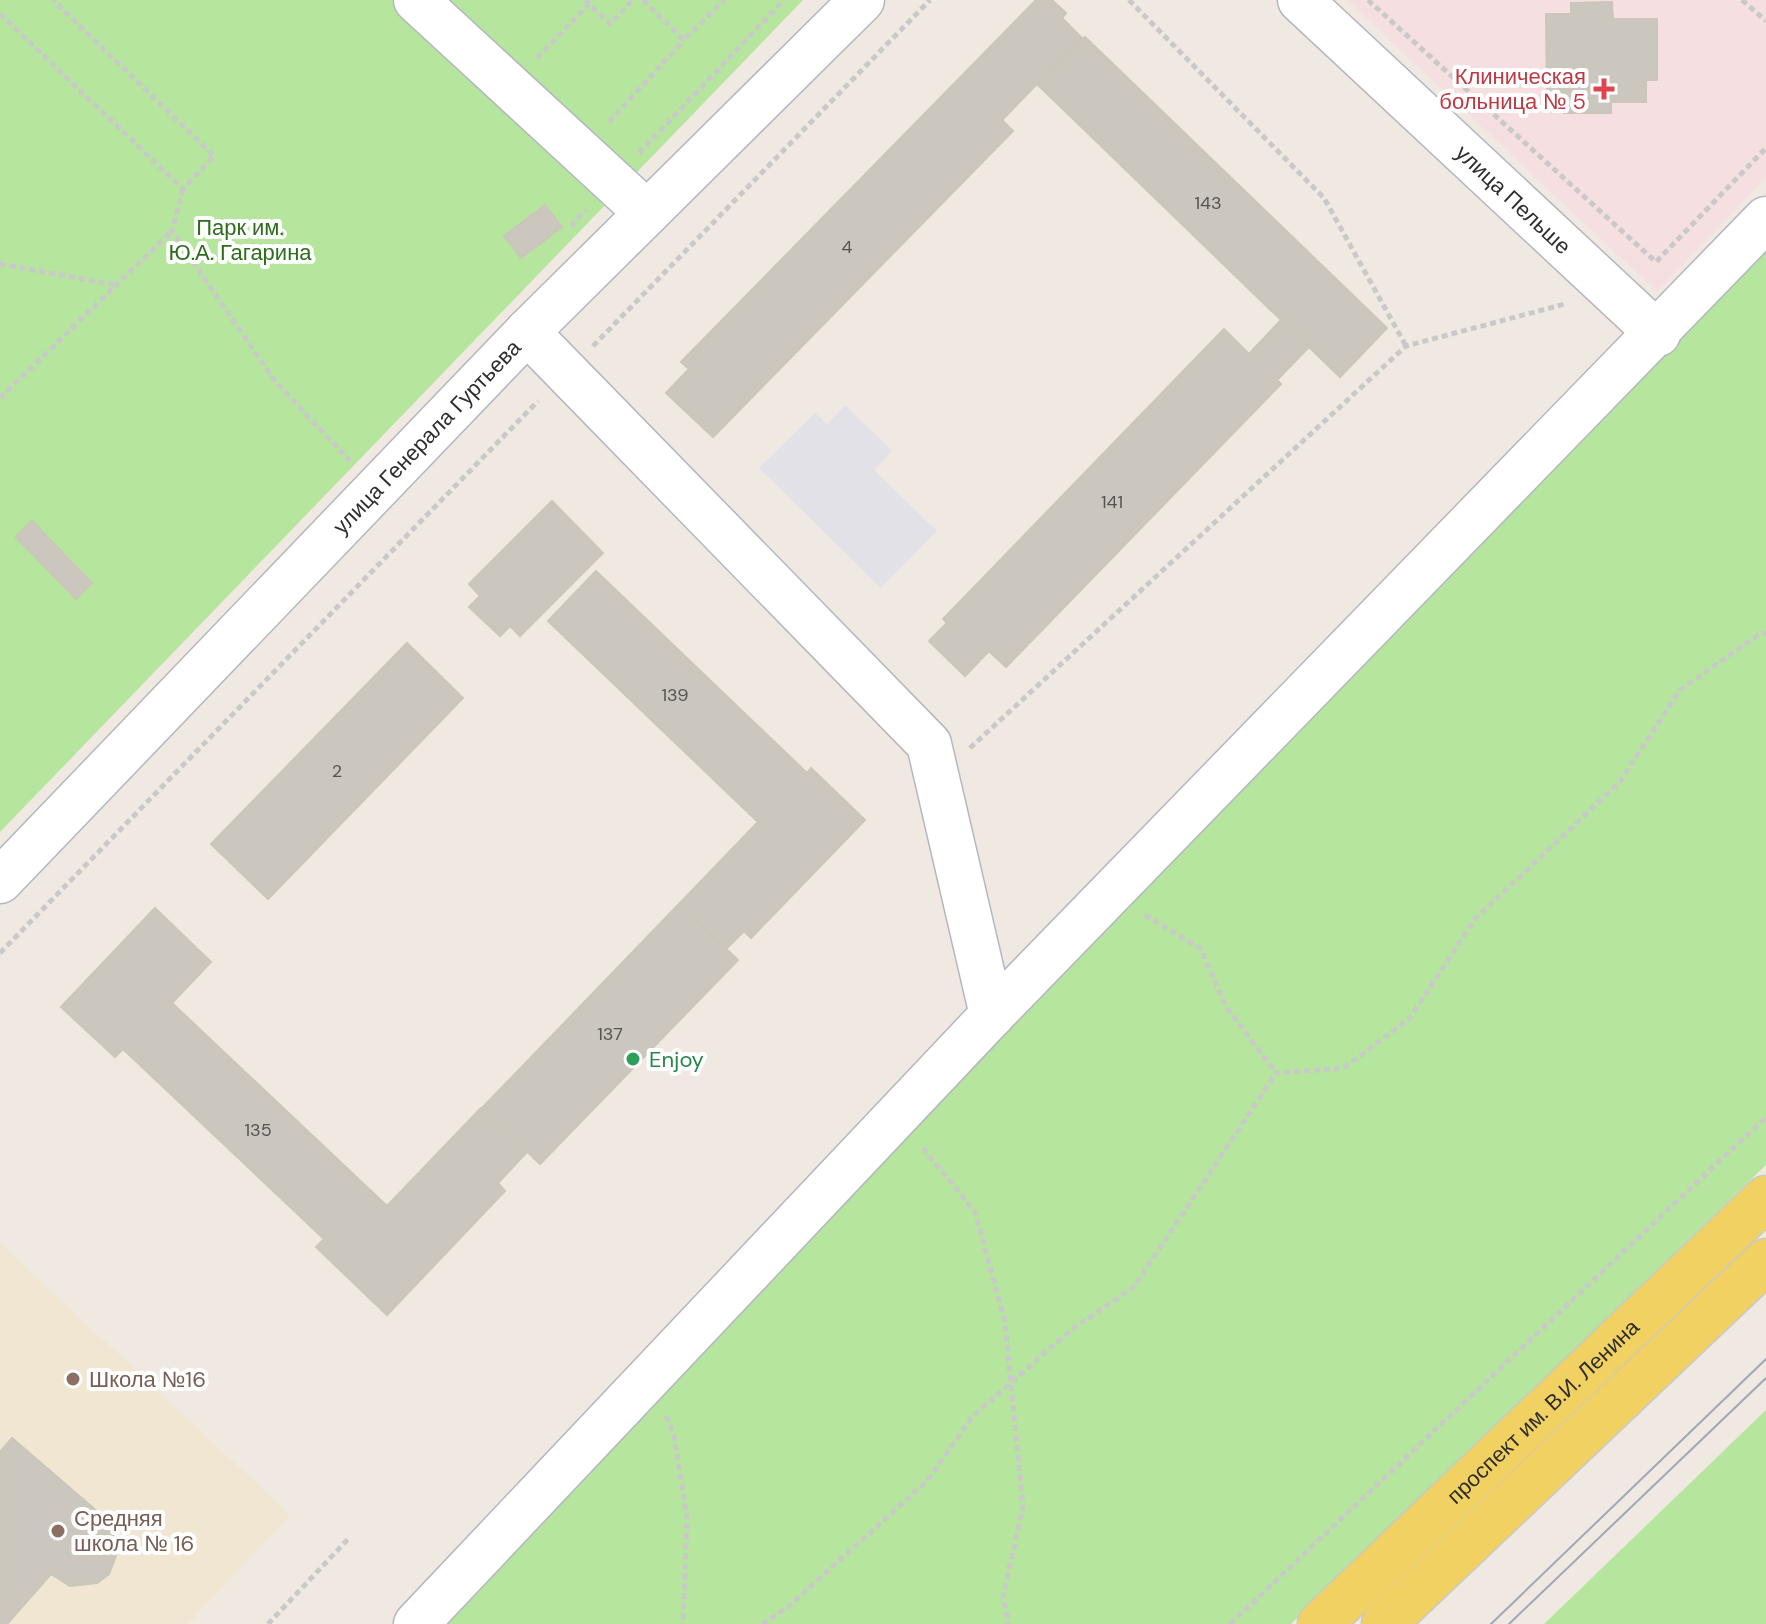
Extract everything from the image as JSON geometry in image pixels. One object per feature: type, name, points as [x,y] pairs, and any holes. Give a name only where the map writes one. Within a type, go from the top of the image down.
[{"type":"main road","name":"проспект им. В.И. Ленина","points":[[1320,1624],[1766,1198]]},
{"type":"main road","name":"проспект им. В.И. Ленина","points":[[1384,1624],[1766,1261]]},
{"type":"street","points":[[416,0],[647,213]]},
{"type":"street","name":"улица Генерала Гуртьева","points":[[0,881],[527,332],[862,0]]},
{"type":"street","name":"улица Пельше","points":[[1300,0],[1658,334]]},
{"type":"street","points":[[416,1624],[992,1015],[1658,334],[1766,219]]},
{"type":"street","points":[[527,332],[929,744],[992,1015]]},
{"type":"path","points":[[0,398],[172,231],[183,189],[214,156],[53,0]]},
{"type":"path","points":[[536,59],[587,2],[610,24],[633,0]]},
{"type":"path","points":[[643,0],[684,40]]},
{"type":"path","points":[[581,152],[724,0]]},
{"type":"path","points":[[637,155],[784,0]]},
{"type":"path","points":[[0,953],[930,0]]},
{"type":"path","points":[[1129,0],[1324,198],[1406,346]]},
{"type":"path","points":[[1368,0],[1656,262]]},
{"type":"path","points":[[1742,0],[1766,21]]},
{"type":"path","points":[[0,14],[183,189]]},
{"type":"path","points":[[937,778],[1406,346],[1573,302],[1610,288],[1656,262],[1766,148]]},
{"type":"path","points":[[172,231],[274,380],[376,489]]},
{"type":"path","points":[[0,264],[117,285]]},
{"type":"path","points":[[1276,1073],[1344,1068],[1410,1018],[1475,919],[1619,783],[1680,690],[1758,635],[1766,633]]},
{"type":"path","points":[[1111,894],[1201,949],[1225,1005],[1276,1073]]},
{"type":"path","points":[[762,1624],[788,1607],[927,1481],[973,1416],[1071,1330],[1134,1287],[1276,1073]]},
{"type":"path","points":[[1230,1624],[1766,1117]]},
{"type":"path","points":[[919,1143],[975,1212],[1005,1322],[1023,1507],[1003,1597],[1008,1624]]},
{"type":"path","points":[[651,1376],[674,1436],[687,1517],[683,1624]]},
{"type":"path","points":[[268,1624],[350,1537]]},
{"type":"shaded area","name":"Клиническая больница № 5","points":[[1347,0],[1766,0],[1766,177],[1657,292]]},
{"type":"shaded area","points":[[845,405],[892,451],[874,470],[937,531],[881,588],[759,468],[815,413],[827,424]]},
{"type":"shaded area","name":"Школа №16","points":[[0,1243],[290,1515],[188,1624],[0,1624]]},
{"type":"green space","name":"Парк им. Ю.А. Гагарина","points":[[0,0],[803,0],[0,832]]},
{"type":"green space","points":[[1766,233],[1766,1165],[1291,1624],[444,1624]]},
{"type":"green space","points":[[1766,1410],[1766,1624],[1544,1624]]},
{"type":"building","points":[[1036,0],[1052,0],[1066,13],[1062,18],[1082,38],[1002,120],[1013,131],[713,437],[666,393],[689,369],[681,362]]},
{"type":"building","points":[[1612,2],[1613,19],[1657,19],[1657,80],[1646,80],[1646,102],[1611,102],[1611,113],[1564,113],[1564,100],[1547,100],[1546,14],[1571,14],[1571,3]]},
{"type":"building","points":[[1085,37],[1387,328],[1340,377],[1038,85]]},
{"type":"building","points":[[545,205],[562,227],[521,258],[504,236]]},
{"type":"building","points":[[1281,320],[1309,347],[1277,380],[1281,384],[1006,667],[989,651],[965,676],[929,641],[947,623],[943,619],[1224,329],[1249,354]]},
{"type":"building","points":[[552,501],[603,553],[520,636],[510,626],[500,636],[469,607],[480,596],[469,584]]},
{"type":"building","points":[[32,521],[92,583],[76,599],[16,537]]},
{"type":"building","points":[[596,571],[807,773],[811,768],[865,820],[751,938],[744,931],[726,949],[679,904],[758,822],[548,621]]},
{"type":"building","points":[[407,643],[463,698],[268,899],[211,844]]},
{"type":"building","points":[[679,904],[738,960],[540,1164],[482,1108]]},
{"type":"building","points":[[155,908],[211,962],[172,1003],[387,1206],[481,1108],[527,1152],[498,1183],[505,1191],[387,1315],[316,1247],[324,1239],[123,1049],[115,1057],[61,1007]]},
{"type":"building","name":"Средняя школа № 16","points":[[12,1438],[106,1519],[117,1535],[119,1548],[109,1574],[97,1583],[70,1586],[51,1574],[7,1624],[0,1624],[0,1452]]},
{"type":"tram line","points":[[1491,1624],[1766,1359]]},
{"type":"tram line","points":[[1509,1624],[1766,1378]]},
{"type":"place","name":"Клиническая больница № 5","points":[[1604,89]]},
{"type":"place","name":"Enjoy","points":[[633,1059]]},
{"type":"place","name":"Школа №16","points":[[73,1379]]},
{"type":"place","name":"Средняя школа № 16","points":[[58,1531]]}]
